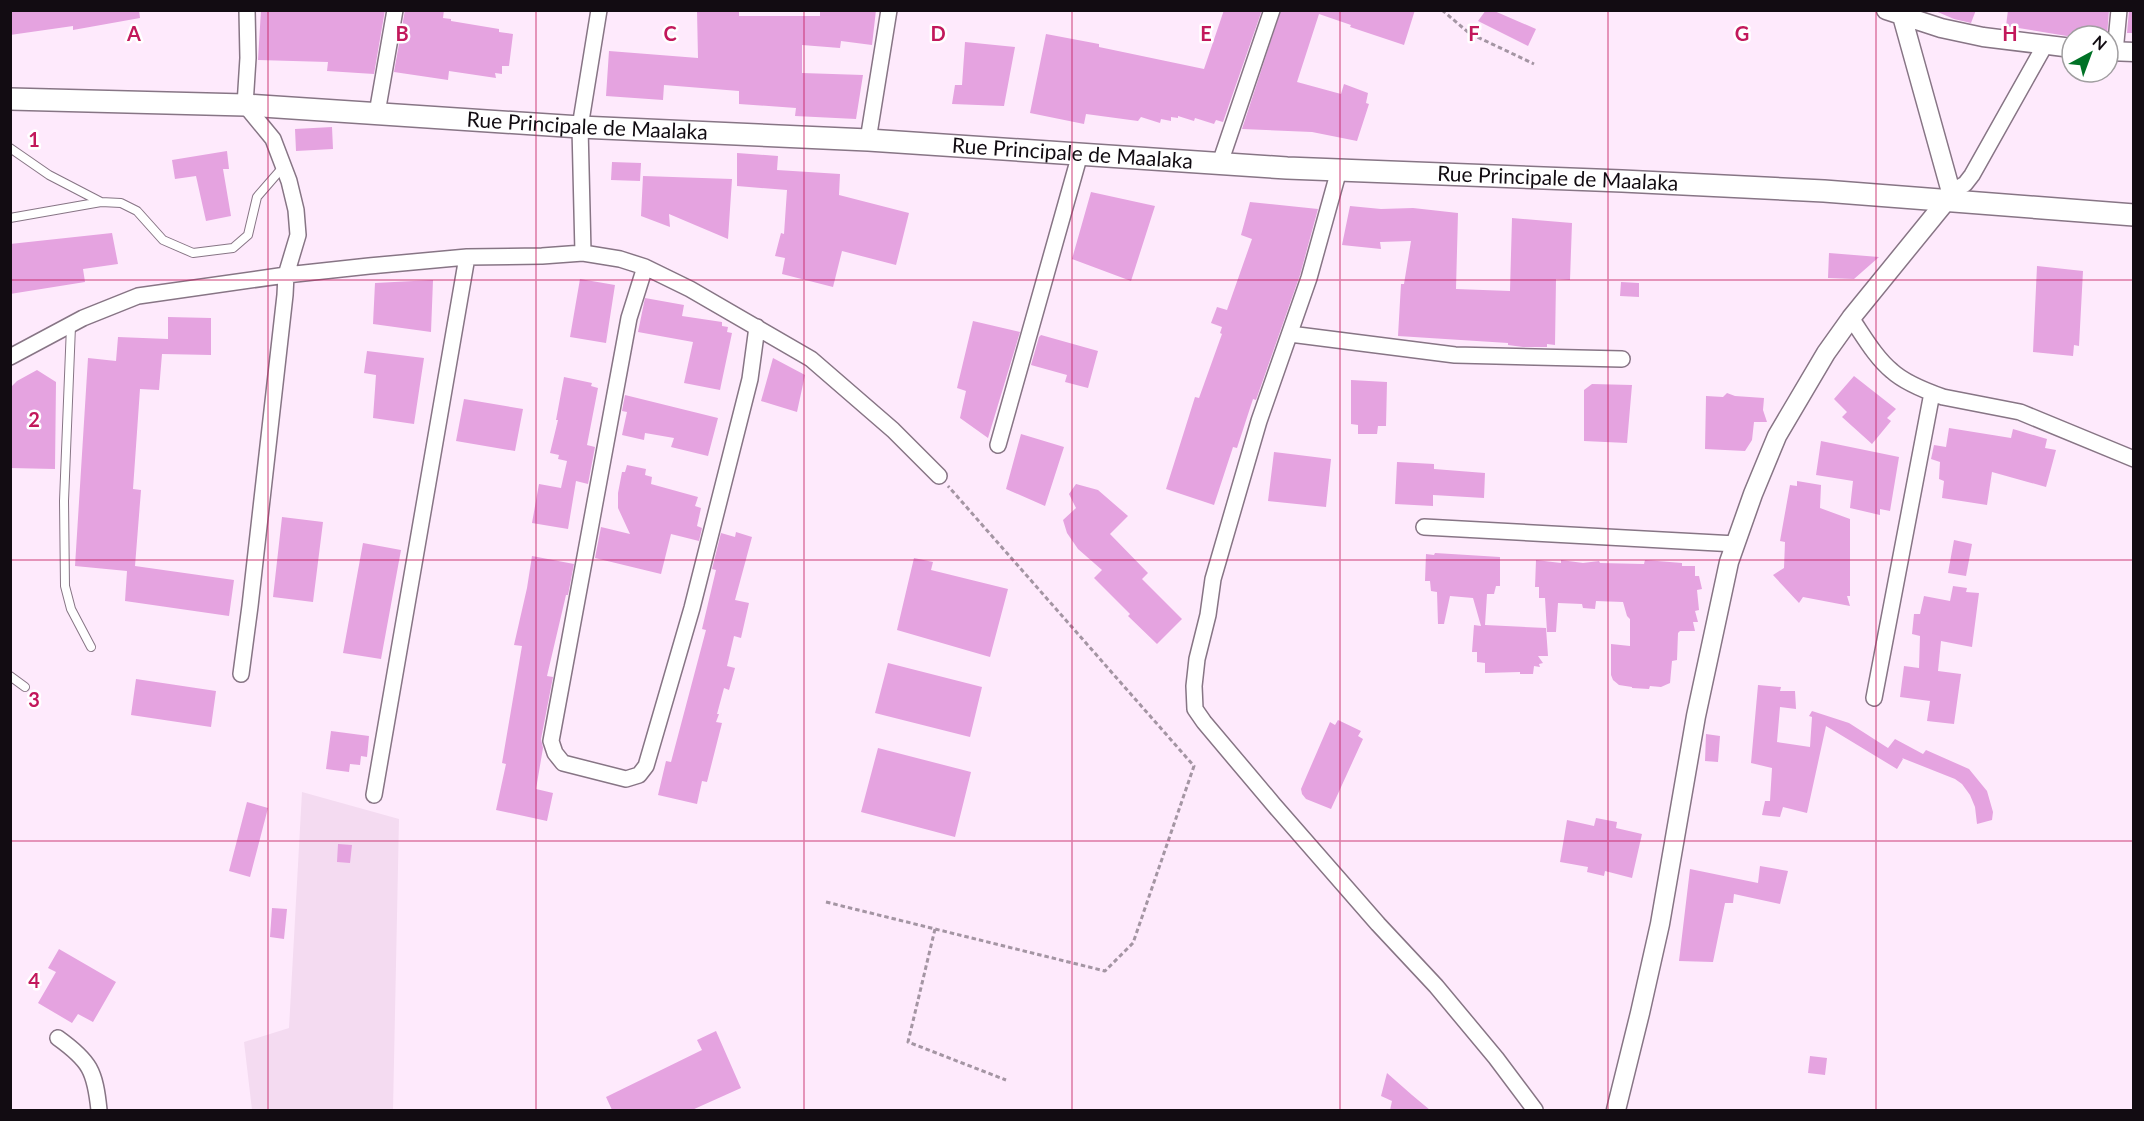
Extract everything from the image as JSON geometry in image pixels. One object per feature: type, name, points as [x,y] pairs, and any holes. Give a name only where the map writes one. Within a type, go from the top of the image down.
[{"type":"main road","name":"Rue Principale de Maalaka","points":[[10,99],[245,105],[580,127],[868,140],[1339,170],[1949,196],[2133,215]]},
{"type":"street","points":[[241,674],[253,584],[286,275],[298,235],[296,210],[273,139],[245,105],[248,58],[247,10]]},
{"type":"street","points":[[377,113],[395,10]]},
{"type":"street","points":[[582,253],[580,127],[599,10]]},
{"type":"street","points":[[868,140],[890,10]]},
{"type":"street","points":[[1220,163],[1272,10]]},
{"type":"street","points":[[1898,12],[1941,28],[1973,35],[2060,47]]},
{"type":"street","points":[[1898,12],[1949,196]]},
{"type":"street","points":[[1616,1110],[1660,924],[1696,716],[1729,562],[1753,494],[1778,436],[1826,353],[1851,318],[1949,196],[1972,175],[2045,45]]},
{"type":"street","points":[[998,445],[1080,154]]},
{"type":"street","points":[[1339,170],[1309,278],[1259,421],[1213,579],[1208,615],[1197,659],[1195,709],[1274,805],[1436,986],[1497,1058],[1535,1110]]},
{"type":"street","points":[[10,357],[71,324],[138,296],[286,275],[467,257],[582,253],[620,259],[645,267],[690,289],[812,359],[893,430],[939,476]]},
{"type":"street","points":[[374,795],[467,257]]},
{"type":"street","points":[[645,267],[629,318],[551,741],[555,753],[563,763],[626,779],[639,775],[646,765],[695,597],[750,379],[757,327]]},
{"type":"street","points":[[1851,318],[1884,364],[1893,372],[1932,393],[2020,412],[2133,459]]},
{"type":"street","points":[[1290,334],[1455,355],[1622,359]]},
{"type":"street","points":[[1875,698],[1932,393]]},
{"type":"street","points":[[1424,528],[1736,544]]},
{"type":"street","points":[[58,1038],[86,1062],[97,1085],[99,1110]]},
{"type":"lane","points":[[10,148],[49,175],[101,202]]},
{"type":"lane","points":[[10,218],[101,202],[121,202],[137,211],[163,240],[193,253],[233,248],[248,235],[257,197],[283,168]]},
{"type":"lane","points":[[71,324],[64,501],[65,586],[71,609],[91,647]]},
{"type":"lane","points":[[10,676],[25,687]]},
{"type":"path","points":[[1442,10],[1469,33],[1534,64]]},
{"type":"path","points":[[826,902],[1105,971],[1133,943],[1194,766],[939,476]]},
{"type":"path","points":[[935,929],[908,1042],[1006,1080]]},
{"type":"shaded area","points":[[302,792],[399,819],[393,1110],[252,1110],[244,1042],[289,1028]]},
{"type":"building","points":[[10,10],[139,10],[140,18],[73,30],[73,26],[10,35]]},
{"type":"building","points":[[261,10],[385,10],[374,74],[327,71],[328,62],[258,60]]},
{"type":"building","points":[[405,10],[444,10],[443,18],[451,19],[451,21],[499,29],[499,32],[513,34],[509,66],[502,66],[502,74],[495,73],[496,78],[449,71],[448,80],[394,72]]},
{"type":"building","points":[[697,10],[739,10],[739,16],[820,16],[820,10],[876,10],[872,45],[841,41],[840,48],[802,45],[802,73],[863,75],[856,119],[795,116],[796,108],[739,104],[739,91],[664,85],[663,100],[606,96],[609,51],[698,58]]},
{"type":"building","points":[[1224,10],[1262,10],[1223,122],[1216,120],[1214,124],[1178,116],[1178,118],[1171,117],[1171,121],[1161,119],[1160,123],[1141,117],[1138,121],[1086,114],[1084,124],[1030,113],[1046,34],[1204,69]]},
{"type":"building","points":[[1281,10],[1415,10],[1404,45],[1319,14],[1297,82],[1341,94],[1344,84],[1368,93],[1366,103],[1369,104],[1357,141],[1312,132],[1242,129]]},
{"type":"building","points":[[1486,10],[1492,10],[1536,29],[1528,46],[1478,21]]},
{"type":"building","points":[[1933,10],[1976,10],[1971,23]]},
{"type":"building","points":[[2008,10],[2109,10],[2108,24],[2060,24],[2060,35],[2006,26]]},
{"type":"building","points":[[2129,10],[2133,10],[2133,33],[2127,33]]},
{"type":"building","points":[[965,42],[1015,47],[1004,106],[952,104],[955,85],[962,85]]},
{"type":"building","points":[[332,127],[333,149],[296,151],[295,129]]},
{"type":"building","points":[[227,151],[229,169],[223,169],[231,216],[206,221],[196,176],[175,179],[172,160]]},
{"type":"building","points":[[737,153],[778,156],[777,170],[840,174],[839,195],[909,213],[896,265],[842,251],[833,287],[782,274],[785,258],[775,256],[781,233],[784,234],[787,190],[737,186]]},
{"type":"building","points":[[612,162],[641,163],[640,181],[611,180]]},
{"type":"building","points":[[643,176],[732,179],[728,239],[669,214],[670,227],[641,216]]},
{"type":"building","points":[[1091,192],[1155,206],[1131,281],[1072,259]]},
{"type":"building","points":[[1250,202],[1318,209],[1300,275],[1256,400],[1253,399],[1237,448],[1233,447],[1214,505],[1166,489],[1195,397],[1199,398],[1222,334],[1220,333],[1222,327],[1211,323],[1217,307],[1227,310],[1252,239],[1241,235]]},
{"type":"building","points":[[1350,206],[1381,209],[1413,208],[1458,213],[1456,289],[1510,291],[1512,218],[1572,223],[1570,280],[1556,279],[1555,345],[1523,347],[1508,345],[1508,343],[1398,336],[1401,284],[1404,284],[1411,241],[1380,242],[1381,249],[1342,245]]},
{"type":"building","points":[[112,233],[118,264],[83,269],[85,282],[10,294],[10,244]]},
{"type":"building","points":[[1829,253],[1879,257],[1854,279],[1828,278]]},
{"type":"building","points":[[2037,266],[2083,271],[2079,346],[2074,345],[2073,356],[2033,352]]},
{"type":"building","points":[[580,279],[615,285],[606,343],[570,337]]},
{"type":"building","points":[[433,280],[431,332],[373,324],[375,283]]},
{"type":"building","points":[[1621,282],[1639,283],[1639,297],[1620,296]]},
{"type":"building","points":[[645,298],[684,305],[682,316],[722,322],[722,326],[728,327],[727,332],[732,333],[720,390],[684,383],[693,342],[638,332]]},
{"type":"building","points":[[168,317],[211,318],[211,355],[162,354],[159,390],[140,389],[133,489],[141,490],[135,566],[234,580],[229,616],[125,601],[127,571],[75,566],[88,358],[116,361],[118,337],[168,339]]},
{"type":"building","points":[[973,321],[1020,332],[988,438],[960,418],[966,391],[957,388]]},
{"type":"building","points":[[1041,335],[1098,351],[1088,388],[1065,382],[1067,375],[1031,365]]},
{"type":"building","points":[[367,351],[424,358],[414,424],[373,418],[376,375],[364,373]]},
{"type":"building","points":[[773,358],[805,375],[797,412],[761,401]]},
{"type":"building","points":[[37,370],[56,382],[55,469],[10,468],[10,388],[17,381]]},
{"type":"building","points":[[1854,376],[1896,409],[1887,418],[1891,421],[1872,444],[1842,417],[1847,412],[1834,399]]},
{"type":"building","points":[[564,377],[592,383],[591,386],[598,388],[587,445],[595,447],[588,484],[576,481],[568,529],[532,523],[539,484],[561,488],[567,461],[558,459],[559,455],[550,453],[558,420],[556,420]]},
{"type":"building","points":[[1351,380],[1387,382],[1386,426],[1378,426],[1377,434],[1358,434],[1358,425],[1351,424]]},
{"type":"building","points":[[1592,384],[1632,385],[1627,443],[1584,441],[1584,390]]},
{"type":"building","points":[[1727,393],[1735,396],[1764,398],[1763,410],[1767,422],[1754,422],[1752,440],[1745,451],[1705,449],[1706,396],[1723,397]]},
{"type":"building","points":[[625,395],[718,418],[708,456],[671,447],[674,438],[645,433],[644,440],[622,435],[627,412],[622,411]]},
{"type":"building","points":[[464,399],[523,409],[515,451],[456,441]]},
{"type":"building","points":[[1949,428],[2011,438],[2013,429],[2047,439],[2045,448],[2056,450],[2046,487],[1992,472],[1987,505],[1942,498],[1944,481],[1939,479],[1940,462],[1931,459],[1934,445],[1946,447]]},
{"type":"building","points":[[1021,434],[1064,447],[1045,506],[1006,489]]},
{"type":"building","points":[[1821,441],[1899,457],[1890,511],[1880,509],[1880,515],[1850,508],[1853,481],[1816,475]]},
{"type":"building","points":[[1274,452],[1331,459],[1326,507],[1268,501]]},
{"type":"building","points":[[1397,462],[1434,464],[1434,469],[1485,473],[1484,498],[1433,495],[1433,506],[1395,504]]},
{"type":"building","points":[[627,465],[646,469],[645,475],[652,477],[651,484],[698,497],[695,506],[701,508],[697,526],[702,528],[699,541],[671,534],[661,574],[595,558],[601,527],[630,534],[618,508],[622,472],[625,472]]},
{"type":"building","points":[[1797,481],[1821,485],[1820,508],[1850,519],[1850,596],[1847,596],[1850,606],[1803,597],[1799,603],[1773,575],[1784,568],[1785,542],[1780,541],[1790,485],[1797,486]]},
{"type":"building","points":[[1076,484],[1098,490],[1128,516],[1110,534],[1148,573],[1142,579],[1182,619],[1157,644],[1094,578],[1102,570],[1078,549],[1067,533],[1063,520],[1076,508],[1069,494]]},
{"type":"building","points":[[282,517],[323,522],[313,602],[273,597]]},
{"type":"building","points":[[736,532],[752,537],[735,600],[749,603],[741,638],[734,636],[727,666],[735,668],[729,690],[724,688],[716,722],[722,723],[707,782],[702,781],[697,804],[658,795],[666,761],[671,762],[706,630],[702,629],[716,570],[712,569],[721,533],[735,537]]},
{"type":"building","points":[[1954,540],[1972,544],[1966,576],[1948,573]]},
{"type":"building","points":[[363,543],[401,550],[381,659],[343,653]]},
{"type":"building","points":[[1435,553],[1500,557],[1500,586],[1496,586],[1494,594],[1487,594],[1485,625],[1546,628],[1548,656],[1538,656],[1543,663],[1539,664],[1540,667],[1534,666],[1533,674],[1485,673],[1485,663],[1477,662],[1477,652],[1472,652],[1474,625],[1481,626],[1473,598],[1450,596],[1444,624],[1438,624],[1437,592],[1431,591],[1430,581],[1425,581],[1426,554],[1434,555]]},
{"type":"building","points":[[532,556],[574,564],[547,676],[553,677],[541,739],[543,748],[536,789],[553,793],[547,821],[496,810],[506,764],[502,763],[522,646],[514,645]]},
{"type":"building","points":[[914,558],[933,562],[931,570],[1008,589],[990,657],[897,630]]},
{"type":"building","points":[[1536,560],[1561,563],[1561,560],[1583,563],[1599,561],[1600,563],[1644,564],[1645,560],[1695,566],[1695,576],[1699,576],[1702,589],[1697,590],[1699,610],[1695,611],[1698,622],[1693,622],[1695,631],[1678,633],[1677,660],[1672,661],[1670,683],[1661,687],[1650,686],[1649,689],[1619,685],[1613,680],[1611,644],[1630,646],[1630,619],[1623,602],[1596,601],[1595,609],[1583,608],[1582,604],[1558,603],[1556,632],[1547,632],[1545,598],[1539,598],[1539,587],[1535,587]]},
{"type":"building","points":[[1953,586],[1967,588],[1966,592],[1979,593],[1972,647],[1941,641],[1938,671],[1961,674],[1954,724],[1927,721],[1930,701],[1900,697],[1904,666],[1919,668],[1920,636],[1912,634],[1914,614],[1920,614],[1924,596],[1950,601]]},
{"type":"building","points":[[888,663],[982,687],[970,737],[875,713]]},
{"type":"building","points":[[136,679],[216,691],[211,727],[131,715]]},
{"type":"building","points":[[1758,685],[1781,687],[1780,691],[1795,691],[1796,709],[1780,707],[1777,742],[1810,747],[1812,717],[1809,716],[1812,711],[1849,723],[1888,748],[1895,739],[1923,754],[1926,750],[1969,769],[1987,791],[1993,812],[1992,820],[1977,824],[1975,807],[1970,795],[1955,779],[1902,758],[1897,769],[1826,726],[1807,813],[1783,807],[1780,817],[1762,815],[1765,801],[1770,801],[1772,768],[1751,763]]},
{"type":"building","points":[[1338,720],[1361,731],[1358,736],[1363,739],[1331,809],[1306,799],[1301,789],[1330,722],[1335,725]]},
{"type":"building","points":[[331,731],[369,736],[367,757],[361,756],[360,765],[350,764],[349,772],[326,769]]},
{"type":"building","points":[[1706,734],[1720,736],[1718,762],[1705,761]]},
{"type":"building","points":[[878,748],[971,772],[955,837],[861,812]]},
{"type":"building","points":[[247,802],[268,808],[250,877],[229,871]]},
{"type":"building","points":[[1596,818],[1617,822],[1616,828],[1642,834],[1632,878],[1605,871],[1604,876],[1587,872],[1588,867],[1560,862],[1567,820],[1594,826]]},
{"type":"building","points":[[338,844],[352,845],[350,863],[337,862]]},
{"type":"building","points":[[1760,866],[1788,871],[1780,904],[1734,894],[1733,903],[1725,903],[1713,962],[1679,961],[1690,869],[1758,883]]},
{"type":"building","points":[[272,908],[287,909],[284,939],[270,937]]},
{"type":"building","points":[[59,949],[116,982],[93,1022],[78,1014],[72,1023],[38,1003],[56,972],[48,968]]},
{"type":"building","points":[[716,1031],[741,1088],[692,1110],[612,1110],[606,1097],[702,1050],[697,1040]]},
{"type":"building","points":[[1810,1056],[1827,1058],[1825,1075],[1808,1073]]},
{"type":"building","points":[[1387,1073],[1430,1110],[1390,1110],[1392,1101],[1381,1096]]}]
